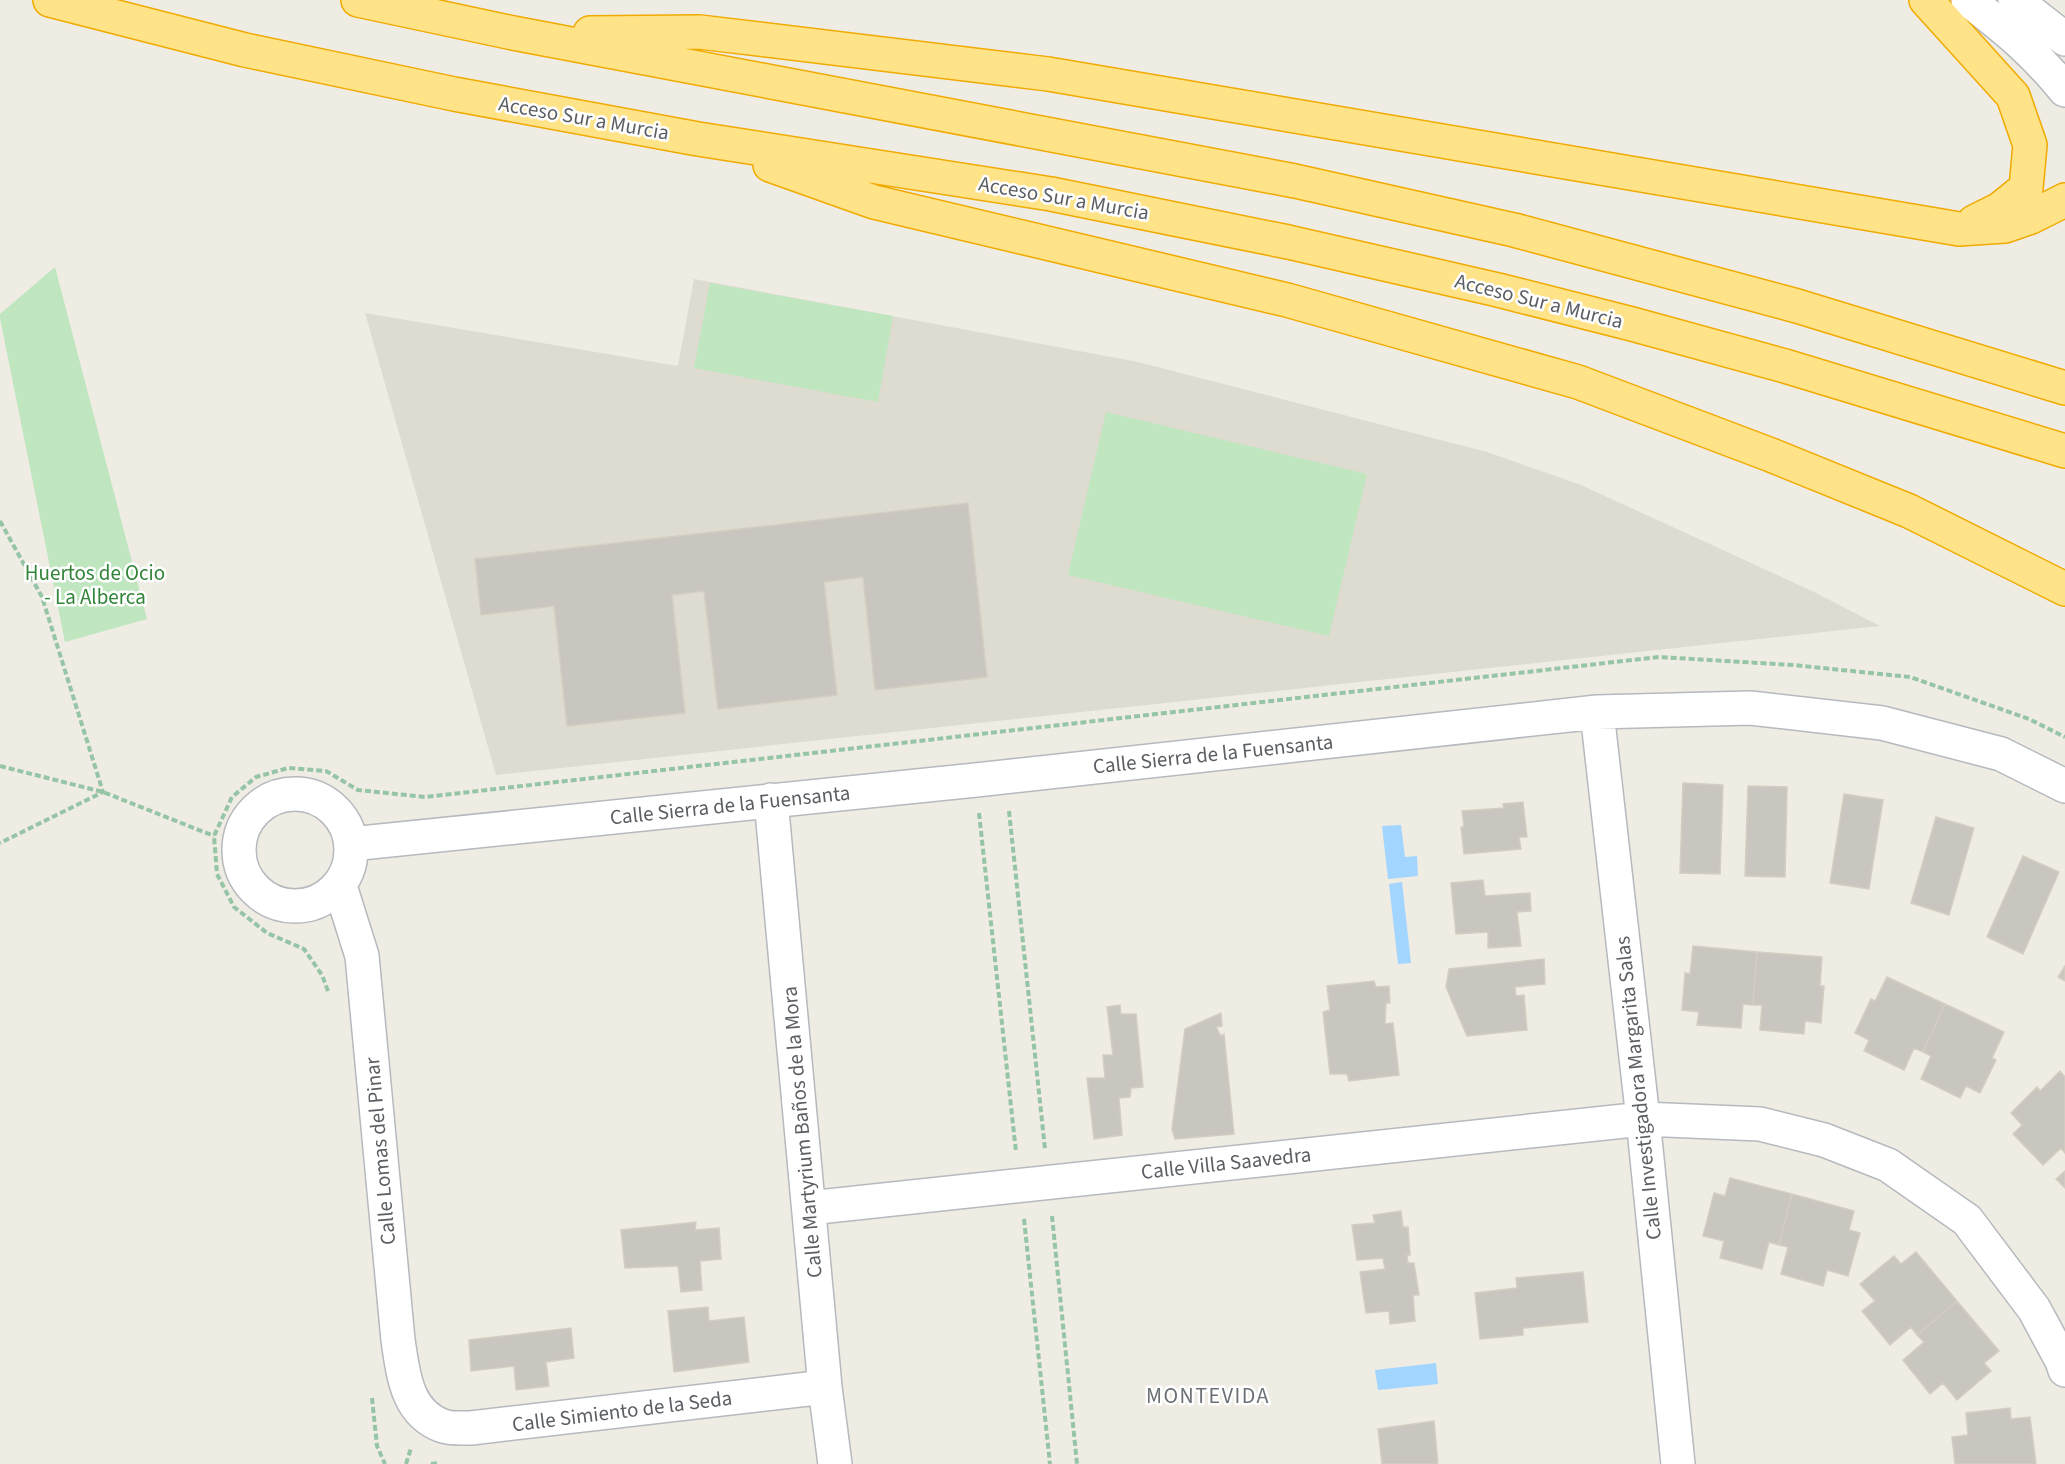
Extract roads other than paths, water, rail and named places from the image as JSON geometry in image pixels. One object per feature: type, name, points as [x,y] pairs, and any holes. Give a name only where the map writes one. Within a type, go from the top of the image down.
[{"type":"highway","name":"Acceso Sur a Murcia","points":[[50,0],[245,50],[454,94],[698,139],[1051,194],[1323,250],[1498,290],[1632,324],[1796,369],[2065,451]]},
{"type":"highway","points":[[358,0],[513,33],[1295,181],[1502,228],[1640,262],[1797,306],[2065,388]]},
{"type":"highway","points":[[1926,0],[2013,96],[2030,145],[2025,188],[2000,210],[1959,229]]},
{"type":"highway","points":[[513,33],[700,32],[1048,74],[1959,229],[2005,226],[2031,217],[2065,200]]},
{"type":"highway","points":[[698,139],[874,202],[1287,300],[1578,382],[1771,455],[1909,511],[2065,589]]},
{"type":"street","points":[[1968,0],[2013,34],[2065,90]]},
{"type":"street","points":[[2015,0],[2065,39]]},
{"type":"street","name":"Calle Sierra de la Fuensanta","points":[[351,844],[991,779],[1597,712],[1750,708],[1882,723],[2001,754],[2065,786]]},
{"type":"street","name":"Calle Investigadora Margarita Salas","points":[[1597,712],[1643,1119],[1678,1464]]},
{"type":"street","points":[[289,794],[311,796],[331,806],[345,823],[351,844],[349,866],[339,886],[322,900],[302,906],[279,904],[260,894],[246,877],[239,856],[242,834],[251,815],[269,801],[289,794]]},
{"type":"street","name":"Calle Martyrium Baños de la Mora","points":[[771,800],[825,1387],[835,1464]]},
{"type":"street","name":"Calle Lomas del Pinar","points":[[339,886],[362,956],[398,1340],[405,1385],[422,1414]]},
{"type":"street","name":"Calle Villa Saavedra","points":[[809,1208],[1643,1119],[1760,1124],[1824,1140],[1888,1164],[1967,1220],[2034,1309],[2062,1360],[2065,1370]]},
{"type":"street","name":"Calle Simiento de la Seda","points":[[422,1414],[444,1427],[471,1428],[825,1387]]},
{"type":"water","points":[[1401,825],[1405,857],[1417,856],[1418,876],[1388,879],[1382,826]]},
{"type":"water","points":[[1402,882],[1411,963],[1398,964],[1389,884]]},
{"type":"water","points":[[1436,1363],[1438,1384],[1378,1390],[1375,1370]]},
{"type":"district","name":"MONTEVIDA","points":[[1208,1395]]},
{"type":"park label","name":"Huertos de Ocio - La Alberca","points":[[95,585]]}]
